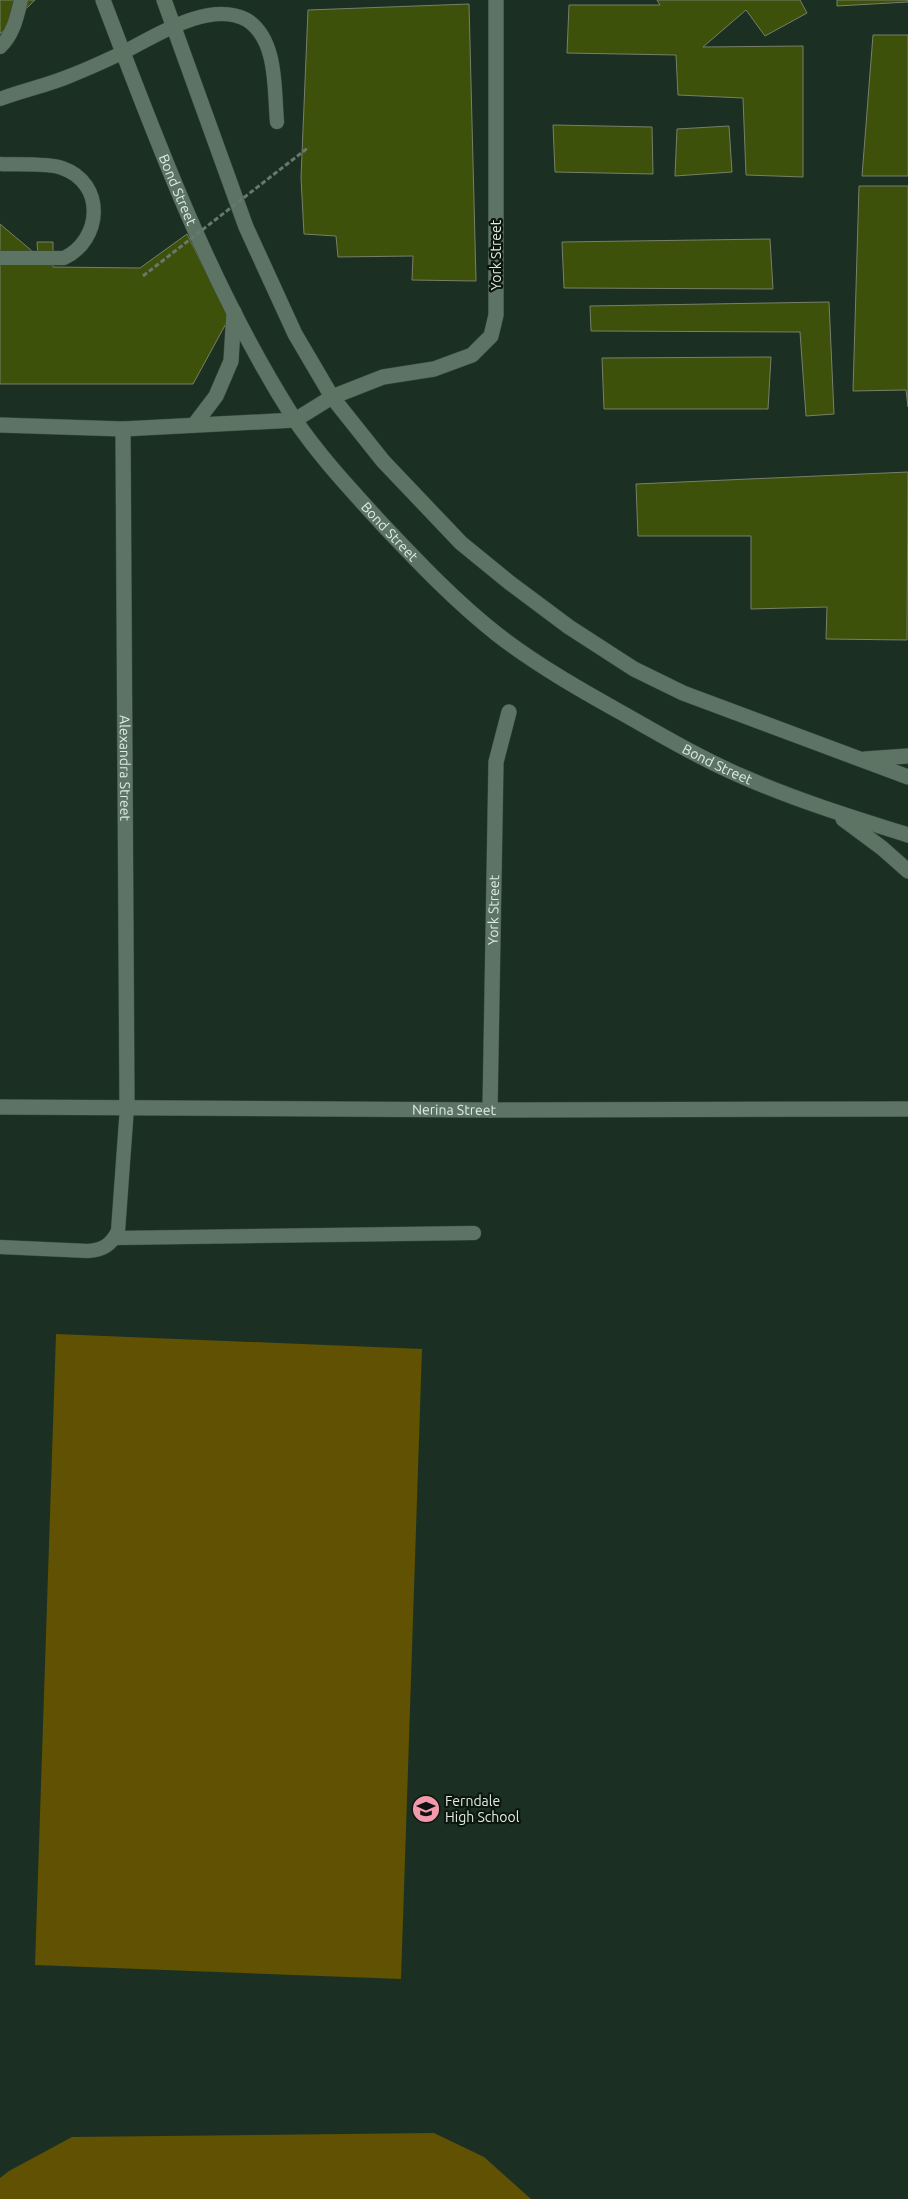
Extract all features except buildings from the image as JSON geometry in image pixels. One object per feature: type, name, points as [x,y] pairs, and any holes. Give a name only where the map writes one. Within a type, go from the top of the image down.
[{"type":"street","name":"Bond Street","points":[[103,0],[187,212],[234,312],[295,420],[346,486],[427,572],[498,634],[562,680],[692,752],[746,778],[833,812],[908,835]]},
{"type":"street","points":[[164,0],[243,219],[263,267],[295,334],[332,397],[383,461],[461,543],[569,627],[634,668],[683,693],[908,777]]},
{"type":"street","name":"York Street","points":[[332,397],[383,378],[434,369],[472,355],[491,336],[496,315],[496,0]]},
{"type":"street","points":[[194,425],[216,396],[231,361],[234,312]]},
{"type":"street","points":[[0,425],[123,429],[295,420],[332,397]]},
{"type":"street","name":"Alexandra Street","points":[[123,429],[127,1107]]},
{"type":"street","name":"York Street","points":[[490,1110],[496,762],[509,712]]},
{"type":"street","points":[[861,760],[908,756]]},
{"type":"street","points":[[833,812],[882,848],[908,871]]},
{"type":"street","name":"Nerina Street","points":[[0,1107],[490,1110],[908,1109]]},
{"type":"lane","points":[[0,47],[7,40],[21,0]]},
{"type":"lane","points":[[0,99],[71,76],[123,52],[172,26],[199,16],[223,12],[246,19],[264,41],[270,57],[277,122]]},
{"type":"lane","points":[[0,164],[61,167],[79,179],[90,191],[95,206],[92,225],[85,241],[72,254],[64,258],[0,258]]},
{"type":"lane","points":[[0,1247],[99,1250],[115,1238],[118,1231],[127,1107]]},
{"type":"lane","points":[[115,1238],[474,1233]]},
{"type":"path","points":[[143,276],[310,147]]},
{"type":"shaded area","points":[[56,1334],[422,1349],[401,1979],[35,1965]]},
{"type":"shaded area","points":[[434,2133],[484,2157],[531,2199],[0,2199],[0,2178],[9,2171],[72,2137]]},
{"type":"place","name":"Ferndale High School","points":[[426,1809]]}]
